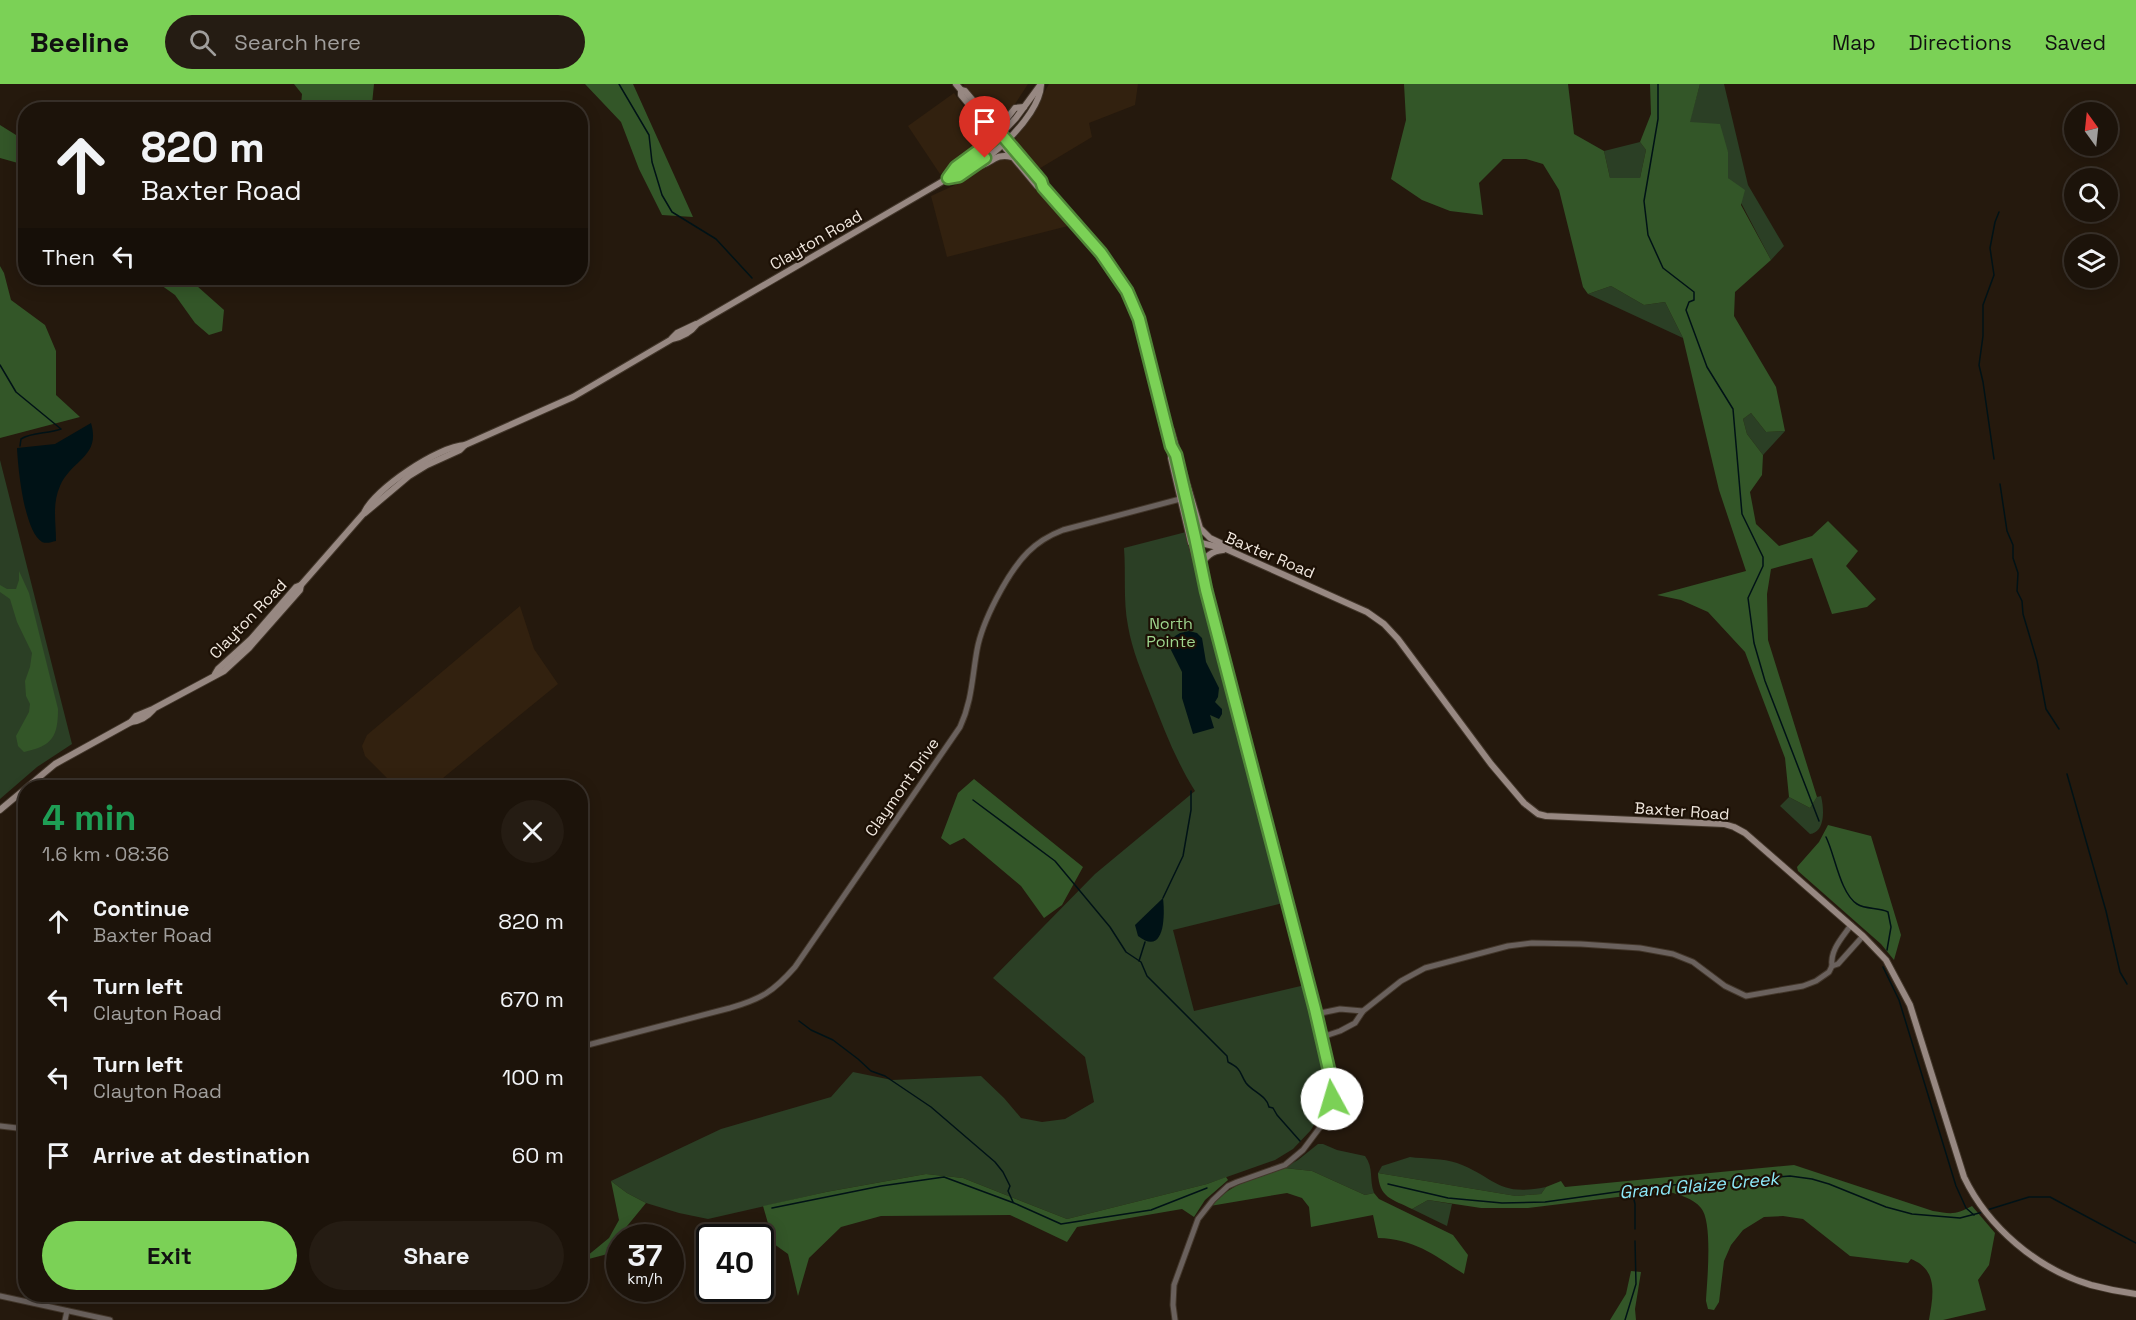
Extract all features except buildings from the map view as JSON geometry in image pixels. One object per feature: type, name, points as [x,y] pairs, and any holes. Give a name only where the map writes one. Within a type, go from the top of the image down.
[{"type":"main road","points":[[956,84],[965,91],[988,119],[998,136]]},
{"type":"main road","name":"Clayton Road","points":[[948,178],[956,167],[998,136],[1041,84]]},
{"type":"main road","name":"Clayton Road","points":[[36,780],[55,764],[131,722],[149,715],[153,709],[224,671],[249,648],[364,513],[371,510],[386,494],[409,476],[460,450],[465,445],[573,396],[672,339],[679,338],[698,324],[948,178],[959,176],[975,166],[1016,132],[1041,95],[1041,84]]},
{"type":"main road","points":[[961,90],[961,95],[974,111],[1041,181],[1043,187],[1101,253],[1127,291],[1139,319],[1171,446],[1176,455],[1193,543]]},
{"type":"main road","points":[[988,119],[997,123],[1004,122],[1015,108],[1024,106]]},
{"type":"main road","points":[[974,111],[974,118],[984,132],[985,146]]},
{"type":"main road","points":[[1003,142],[1011,157],[1037,186],[1043,187]]},
{"type":"main road","points":[[975,166],[981,167],[999,156],[1011,157]]},
{"type":"main road","points":[[1166,421],[1169,423],[1200,528],[1210,538],[1258,563]]},
{"type":"main road","name":"Baxter Road","points":[[1193,543],[1226,549],[1366,612],[1384,624],[1398,639],[1491,764],[1524,803],[1538,814],[1724,824],[1745,833],[1851,925],[1886,960],[1910,1005],[1964,1177],[1992,1220],[2019,1246],[2058,1272],[2090,1284],[2136,1294]]},
{"type":"main road","points":[[1201,566],[1212,552],[1226,549]]},
{"type":"main road","name":"Clayton Road","points":[[0,810],[18,795]]},
{"type":"street","name":"Claymont Drive","points":[[588,1045],[730,1008],[752,1001],[777,987],[795,967],[960,727],[970,702],[977,648],[984,627],[1004,585],[1028,552],[1047,537],[1063,530],[1183,498]]},
{"type":"street","points":[[1175,1320],[1174,1285],[1198,1219],[1220,1193],[1237,1182],[1285,1164],[1309,1143],[1327,1118],[1332,1089],[1322,1037],[1201,566],[1193,543]]},
{"type":"street","points":[[1193,543],[1198,571],[1206,590]]},
{"type":"street","points":[[1832,966],[1833,952],[1851,925]]},
{"type":"street","points":[[1322,1037],[1355,1023],[1363,1011],[1401,981],[1425,968],[1523,944],[1581,944],[1640,948],[1673,954],[1693,962],[1725,986],[1746,996],[1803,986],[1823,977],[1863,936]]},
{"type":"street","points":[[1316,1014],[1340,1009],[1363,1011]]},
{"type":"street","points":[[0,1126],[18,1128]]},
{"type":"street","points":[[0,1296],[18,1300]]},
{"type":"street","points":[[27,1302],[110,1320]]},
{"type":"street","points":[[65,1320],[67,1311]]},
{"type":"shaded area","points":[[963,84],[1028,84],[1006,118],[997,121],[990,117]]},
{"type":"shaded area","points":[[1049,84],[1138,84],[1135,105],[1089,123],[1092,137],[1037,170],[1019,150],[1015,139]]},
{"type":"shaded area","points":[[954,93],[981,131],[984,142],[968,156],[940,174],[908,126]]},
{"type":"shaded area","points":[[996,158],[1009,158],[1014,162],[1068,226],[947,257],[931,196],[955,185]]},
{"type":"shaded area","points":[[91,423],[93,434],[89,451],[65,477],[60,486],[55,513],[56,541],[42,542],[36,536],[26,513],[17,448],[55,444]]},
{"type":"shaded area","points":[[520,606],[534,649],[558,684],[441,780],[389,780],[365,756],[362,746],[367,735]]},
{"type":"shaded area","points":[[1189,631],[1197,633],[1202,638],[1206,662],[1219,688],[1215,702],[1222,709],[1219,719],[1210,715],[1214,728],[1193,734],[1182,698],[1182,672],[1171,650],[1171,642],[1175,636]]},
{"type":"shaded area","points":[[1163,898],[1164,914],[1161,931],[1154,941],[1147,941],[1138,936],[1135,925]]},
{"type":"green space","points":[[294,84],[374,84],[372,102],[301,102],[302,94]]},
{"type":"green space","points":[[585,84],[633,84],[693,217],[662,215],[639,169],[621,122]]},
{"type":"green space","points":[[1404,84],[1568,84],[1574,134],[1604,151],[1610,178],[1640,178],[1646,150],[1640,142],[1651,114],[1650,84],[1700,84],[1690,122],[1720,124],[1728,152],[1728,178],[1745,190],[1741,205],[1771,260],[1735,292],[1734,316],[1776,387],[1785,431],[1766,432],[1751,413],[1743,419],[1747,434],[1763,455],[1762,475],[1750,492],[1756,524],[1779,546],[1812,536],[1828,521],[1858,551],[1846,566],[1876,599],[1867,607],[1832,614],[1812,558],[1771,569],[1767,594],[1768,640],[1817,797],[1810,808],[1789,797],[1785,758],[1745,652],[1708,612],[1681,600],[1657,595],[1746,571],[1719,490],[1683,338],[1665,302],[1644,305],[1611,286],[1588,294],[1583,287],[1559,190],[1543,164],[1526,159],[1503,159],[1479,183],[1483,215],[1450,211],[1422,200],[1391,179],[1406,120]]},
{"type":"green space","points":[[1700,84],[1724,84],[1748,185],[1784,246],[1771,260],[1728,178],[1728,152],[1689,123]]},
{"type":"green space","points":[[0,125],[16,135],[18,133],[18,163],[0,158]]},
{"type":"green space","points":[[1640,142],[1646,150],[1640,178],[1610,178],[1604,151]]},
{"type":"green space","points":[[0,266],[11,300],[45,325],[56,351],[56,395],[80,417],[0,438]]},
{"type":"green space","points":[[161,285],[196,285],[224,310],[222,331],[209,335],[195,323],[175,295]]},
{"type":"green space","points":[[1611,286],[1644,305],[1665,302],[1683,338],[1588,294]]},
{"type":"green space","points":[[1751,413],[1766,432],[1785,431],[1763,455],[1747,434],[1743,419]]},
{"type":"green space","points":[[0,460],[72,744],[22,780],[18,780],[18,783],[0,799]]},
{"type":"green space","name":"North Pointe","points":[[1186,532],[1283,903],[1173,930],[1194,1011],[1305,985],[1326,1079],[1321,1112],[1311,1130],[1293,1149],[1275,1160],[1207,1184],[1067,1219],[963,1178],[926,1174],[826,1192],[708,1219],[646,1203],[611,1181],[721,1129],[831,1097],[853,1072],[892,1080],[981,1076],[1021,1118],[1042,1122],[1065,1119],[1094,1102],[1085,1057],[993,978],[1095,874],[1195,791],[1171,745],[1138,661],[1128,626],[1125,597],[1124,548]]},
{"type":"green space","points":[[19,571],[29,593],[58,709],[57,727],[51,739],[41,747],[24,752],[18,746],[16,736],[29,712],[30,704],[26,696],[25,681],[32,653],[17,622],[10,599],[0,592],[0,585],[7,589],[16,589]]},
{"type":"green space","points":[[974,779],[1083,867],[1062,905],[1044,918],[1021,886],[964,838],[950,845],[941,838],[958,793]]},
{"type":"green space","points":[[1821,796],[1823,819],[1819,829],[1810,834],[1780,806],[1789,797],[1810,808],[1817,797]]},
{"type":"green space","points":[[1828,825],[1871,836],[1901,935],[1894,960],[1881,944],[1798,871],[1797,867],[1819,842]]},
{"type":"green space","points":[[1318,1144],[1365,1156],[1370,1165],[1374,1193],[1365,1195],[1312,1171],[1284,1168]]},
{"type":"green space","points":[[1410,1157],[1452,1161],[1507,1188],[1517,1190],[1546,1187],[1541,1194],[1516,1196],[1378,1173],[1382,1166]]},
{"type":"green space","points":[[1794,1165],[1933,1211],[1953,1213],[1972,1206],[1995,1233],[1989,1265],[1978,1280],[1986,1310],[1943,1320],[1929,1320],[1932,1285],[1926,1270],[1920,1264],[1911,1259],[1908,1263],[1850,1256],[1803,1219],[1783,1216],[1764,1217],[1743,1230],[1731,1245],[1724,1261],[1719,1302],[1714,1310],[1708,1309],[1706,1301],[1708,1238],[1705,1215],[1701,1208],[1686,1197],[1667,1191],[1528,1208],[1481,1208],[1428,1200],[1412,1209],[1384,1193],[1378,1173],[1516,1196],[1541,1194],[1546,1187],[1561,1181],[1565,1187]]},
{"type":"green space","points":[[1284,1168],[1312,1171],[1365,1195],[1374,1193],[1379,1199],[1453,1235],[1468,1255],[1464,1274],[1424,1249],[1403,1241],[1378,1238],[1373,1215],[1311,1227],[1309,1207],[1302,1198],[1287,1193],[1210,1206],[1236,1186]]},
{"type":"green space","points":[[926,1174],[963,1178],[1067,1219],[1207,1184],[1226,1177],[1228,1180],[1205,1200],[1194,1217],[1182,1209],[1077,1227],[1067,1242],[1010,1215],[881,1216],[841,1227],[809,1258],[798,1296],[788,1254],[774,1244],[774,1224],[768,1224],[763,1206]]},
{"type":"green space","points":[[611,1181],[646,1203],[629,1224],[617,1224],[619,1220]]},
{"type":"green space","points":[[1428,1200],[1452,1204],[1447,1226],[1412,1209]]},
{"type":"green space","points":[[606,1240],[606,1254],[588,1259],[588,1255]]},
{"type":"green space","points":[[1631,1271],[1641,1272],[1635,1309],[1636,1320],[1610,1320],[1626,1294]]},
{"type":"waterway","points":[[619,84],[649,135],[652,162],[662,195],[672,212],[716,239],[752,278]]},
{"type":"waterway","points":[[1658,84],[1658,119],[1644,201],[1648,235],[1663,268],[1694,292],[1694,300],[1689,302],[1686,310],[1707,367],[1733,409],[1742,514],[1763,557],[1763,566],[1748,598],[1754,643],[1765,681],[1819,821]]},
{"type":"waterway","points":[[1994,459],[1979,365],[1983,336],[1983,305],[1994,275],[1990,248],[1999,212]]},
{"type":"waterway","points":[[0,365],[16,392],[61,429],[25,437],[21,439],[20,446]]},
{"type":"waterway","points":[[2000,484],[2007,531],[2013,545],[2013,558],[2018,573],[2017,591],[2022,601],[2023,614],[2037,661],[2046,709],[2059,729]]},
{"type":"waterway","points":[[2067,774],[2106,911],[2120,972],[2127,984]]},
{"type":"waterway","points":[[1163,898],[1183,856],[1191,810],[1191,791]]},
{"type":"waterway","points":[[973,800],[1055,861],[1110,927],[1126,952],[1141,962],[1147,976],[1227,1056],[1228,1062],[1238,1069],[1246,1083],[1266,1100],[1269,1107],[1273,1108],[1300,1141]]},
{"type":"waterway","points":[[1826,837],[1842,883],[1851,899],[1861,906],[1888,912],[1891,927],[1887,950]]},
{"type":"waterway","points":[[1139,961],[1145,942]]},
{"type":"waterway","points":[[1883,967],[1899,1000],[1956,1186],[1966,1208],[1974,1215]]},
{"type":"waterway","points":[[799,1021],[811,1030],[833,1040],[871,1071],[885,1076],[931,1107],[995,1162],[1010,1186],[1008,1191],[1013,1202]]},
{"type":"waterway","name":"Grand Glaize Creek","points":[[1388,1184],[1448,1198],[1502,1203],[1545,1202],[1659,1186],[1790,1176],[1829,1184],[1886,1207],[1912,1214],[1960,1218],[1983,1212]]},
{"type":"waterway","name":"Grand Glaize Creek","points":[[772,1208],[881,1186],[944,1177],[1014,1203],[1061,1224],[1151,1210],[1207,1188]]},
{"type":"waterway","points":[[1632,1191],[1635,1204],[1635,1229]]},
{"type":"waterway","name":"Grand Glaize Creek","points":[[1987,1210],[2029,1197],[2050,1197],[2136,1243]]},
{"type":"waterway","points":[[1625,1320],[1636,1284],[1635,1241]]},
{"type":"route","points":[[985,158],[959,176],[948,178],[956,167],[1001,134],[1112,267],[1139,319],[1171,446],[1176,455],[1211,611],[1315,1009],[1329,1070],[1332,1099]]}]
